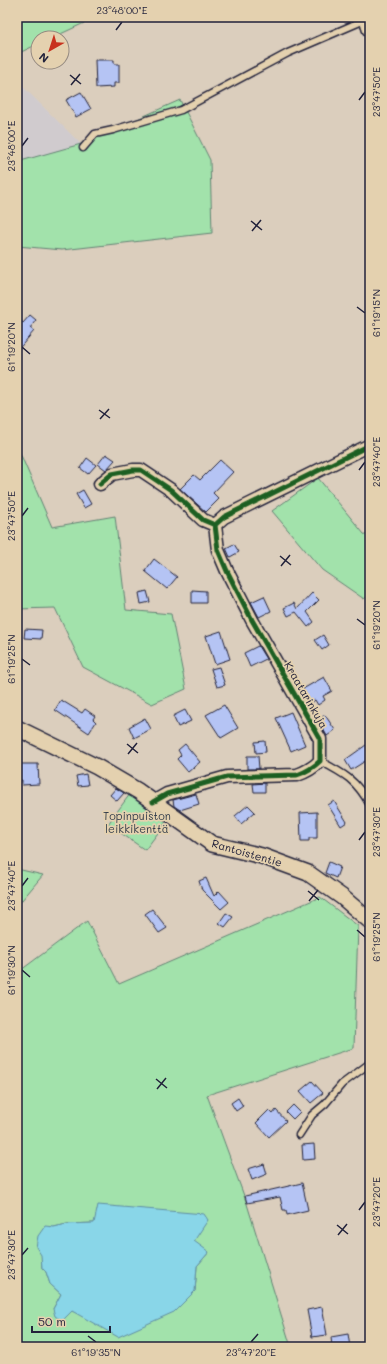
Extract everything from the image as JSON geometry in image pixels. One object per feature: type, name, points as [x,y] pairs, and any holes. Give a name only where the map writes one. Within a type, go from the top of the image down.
[{"type":"street","points":[[100,484],[112,474],[141,470],[171,490],[203,520],[215,525],[224,517],[370,445]]},
{"type":"street","name":"Kraatarinkuja","points":[[215,525],[215,537],[218,550],[227,570],[256,627],[318,733],[321,750],[320,760]]},
{"type":"street","name":"Rantoistentie","points":[[17,728],[98,767],[138,791],[212,844],[262,856],[308,873],[342,897],[370,921]]},
{"type":"street","points":[[153,802],[167,794],[227,777],[296,775],[312,769],[320,760]]},
{"type":"lane","points":[[83,148],[95,134],[181,110],[288,53],[368,22]]},
{"type":"lane","points":[[320,760],[354,782],[360,788],[370,805]]},
{"type":"lane","points":[[370,933],[370,941]]},
{"type":"lane","points":[[299,1135],[312,1114],[325,1104],[342,1084],[370,1063]]},
{"type":"shaded area","points":[[17,81],[81,144],[17,162]]},
{"type":"green space","points":[[17,17],[97,17],[69,30],[30,30],[30,48],[17,54]]},
{"type":"green space","points":[[180,100],[210,160],[212,233],[62,250],[17,246],[17,162],[81,144]]},
{"type":"green space","points":[[17,446],[52,527],[115,516],[126,610],[171,614],[186,689],[152,704],[83,667],[55,608],[17,609]]},
{"type":"green space","points":[[318,478],[364,534],[370,537],[370,594],[364,599],[322,570],[272,511]]},
{"type":"green space","name":"Topinpuiston leikkikenttä","points":[[130,794],[167,821],[145,850],[108,824]]},
{"type":"green space","points":[[17,869],[43,875],[17,906]]},
{"type":"green space","points":[[320,897],[358,926],[354,1048],[207,1095],[247,1204],[291,1347],[17,1347],[17,973],[87,921],[119,984]],"holes":[[[95,1223],[209,1252],[197,1266],[195,1291],[82,1315],[72,1311],[53,1309],[61,1294],[50,1284],[46,1272],[42,1268],[43,1252],[54,1227],[67,1224]]]},
{"type":"water","points":[[98,1205],[204,1214],[208,1220],[194,1241],[209,1252],[197,1266],[195,1291],[174,1312],[118,1337],[72,1311],[62,1321],[55,1316],[53,1309],[61,1294],[50,1284],[46,1272],[42,1268],[41,1255],[36,1247],[38,1236],[45,1226],[54,1227],[67,1224],[94,1223]]},
{"type":"building","points":[[95,60],[114,60],[114,64],[119,64],[119,83],[114,83],[114,87],[96,88]]},
{"type":"building","points":[[81,92],[91,109],[76,117],[66,100]]},
{"type":"building","points":[[30,315],[36,320],[30,328],[34,331],[17,351],[17,318],[23,323]]},
{"type":"building","points":[[106,454],[115,460],[106,470],[98,464]]},
{"type":"building","points":[[87,458],[96,465],[88,474],[80,468]]},
{"type":"building","points":[[220,460],[233,472],[213,493],[219,499],[206,512],[180,489],[194,475],[200,480]]},
{"type":"building","points":[[83,490],[91,504],[84,508],[76,494]]},
{"type":"building","points":[[234,544],[239,552],[230,557],[226,548]]},
{"type":"building","points":[[154,559],[177,577],[167,589],[145,571]]},
{"type":"building","points":[[192,590],[206,591],[206,603],[192,603]]},
{"type":"building","points":[[147,591],[150,602],[141,604],[139,593]]},
{"type":"building","points":[[312,593],[319,600],[307,612],[314,622],[308,627],[296,612],[288,616],[284,608],[294,603],[297,609]]},
{"type":"building","points":[[264,596],[271,611],[259,617],[251,602]]},
{"type":"building","points":[[25,629],[42,630],[41,639],[24,638]]},
{"type":"building","points":[[221,631],[230,659],[215,664],[206,636]]},
{"type":"building","points":[[323,635],[329,645],[322,650],[315,640]]},
{"type":"building","points":[[258,646],[266,659],[250,667],[244,653]]},
{"type":"building","points":[[219,667],[225,685],[217,687],[211,669]]},
{"type":"building","points":[[324,677],[332,691],[323,696],[325,700],[318,705],[315,700],[309,704],[301,690]]},
{"type":"building","points":[[61,700],[82,713],[85,709],[95,716],[93,719],[96,722],[89,733],[55,710]]},
{"type":"building","points":[[224,705],[238,728],[221,738],[206,715]]},
{"type":"building","points":[[185,710],[191,721],[178,727],[173,716]]},
{"type":"building","points":[[291,712],[305,745],[291,751],[276,718]]},
{"type":"building","points":[[325,715],[335,730],[327,736],[318,720]]},
{"type":"building","points":[[145,718],[151,729],[134,738],[129,727]]},
{"type":"building","points":[[265,741],[266,752],[256,753],[255,742]]},
{"type":"building","points":[[185,744],[200,762],[188,772],[177,759],[181,755],[178,750]]},
{"type":"building","points":[[366,745],[370,751],[370,758],[351,770],[345,760]]},
{"type":"building","points":[[247,756],[258,756],[259,769],[247,769]]},
{"type":"building","points":[[17,764],[38,764],[39,784],[22,785],[22,780],[17,781]]},
{"type":"building","points":[[86,774],[88,785],[78,786],[76,776]]},
{"type":"building","points":[[265,783],[265,792],[254,792],[253,784]]},
{"type":"building","points":[[116,788],[124,793],[117,801],[110,795]]},
{"type":"building","points":[[196,794],[199,804],[180,810],[174,806],[173,800]]},
{"type":"building","points":[[334,801],[347,822],[341,826],[328,805]]},
{"type":"building","points":[[248,805],[255,812],[241,824],[235,816]]},
{"type":"building","points":[[317,812],[317,838],[309,838],[309,841],[301,841],[300,813]]},
{"type":"building","points":[[329,862],[340,867],[336,878],[325,873]]},
{"type":"building","points":[[206,878],[214,896],[219,891],[229,902],[221,909],[202,890],[199,881]]},
{"type":"building","points":[[152,909],[167,928],[159,933],[145,914]]},
{"type":"building","points":[[226,913],[233,917],[225,927],[219,923]]},
{"type":"building","points":[[312,1081],[323,1093],[311,1103],[300,1091]]},
{"type":"building","points":[[238,1098],[243,1106],[236,1111],[231,1103]]},
{"type":"building","points":[[293,1105],[300,1112],[293,1119],[286,1112]]},
{"type":"building","points":[[269,1110],[273,1114],[276,1110],[286,1121],[269,1137],[256,1123]]},
{"type":"building","points":[[314,1144],[315,1159],[303,1160],[302,1145]]},
{"type":"building","points":[[264,1164],[267,1174],[252,1180],[248,1169]]},
{"type":"building","points":[[302,1183],[308,1210],[287,1215],[286,1210],[283,1210],[280,1197],[247,1203],[245,1196]]},
{"type":"building","points":[[322,1307],[327,1335],[312,1337],[307,1310]]},
{"type":"building","points":[[348,1334],[350,1347],[332,1347],[331,1337]]},
{"type":"cycle path","points":[[215,525],[224,517],[370,445]]},
{"type":"cycle path","points":[[100,484],[112,474],[141,470],[171,490],[203,520],[215,525],[218,550],[227,571],[252,620],[320,739],[320,761],[312,768],[300,774],[227,777],[167,794],[153,802]]}]
